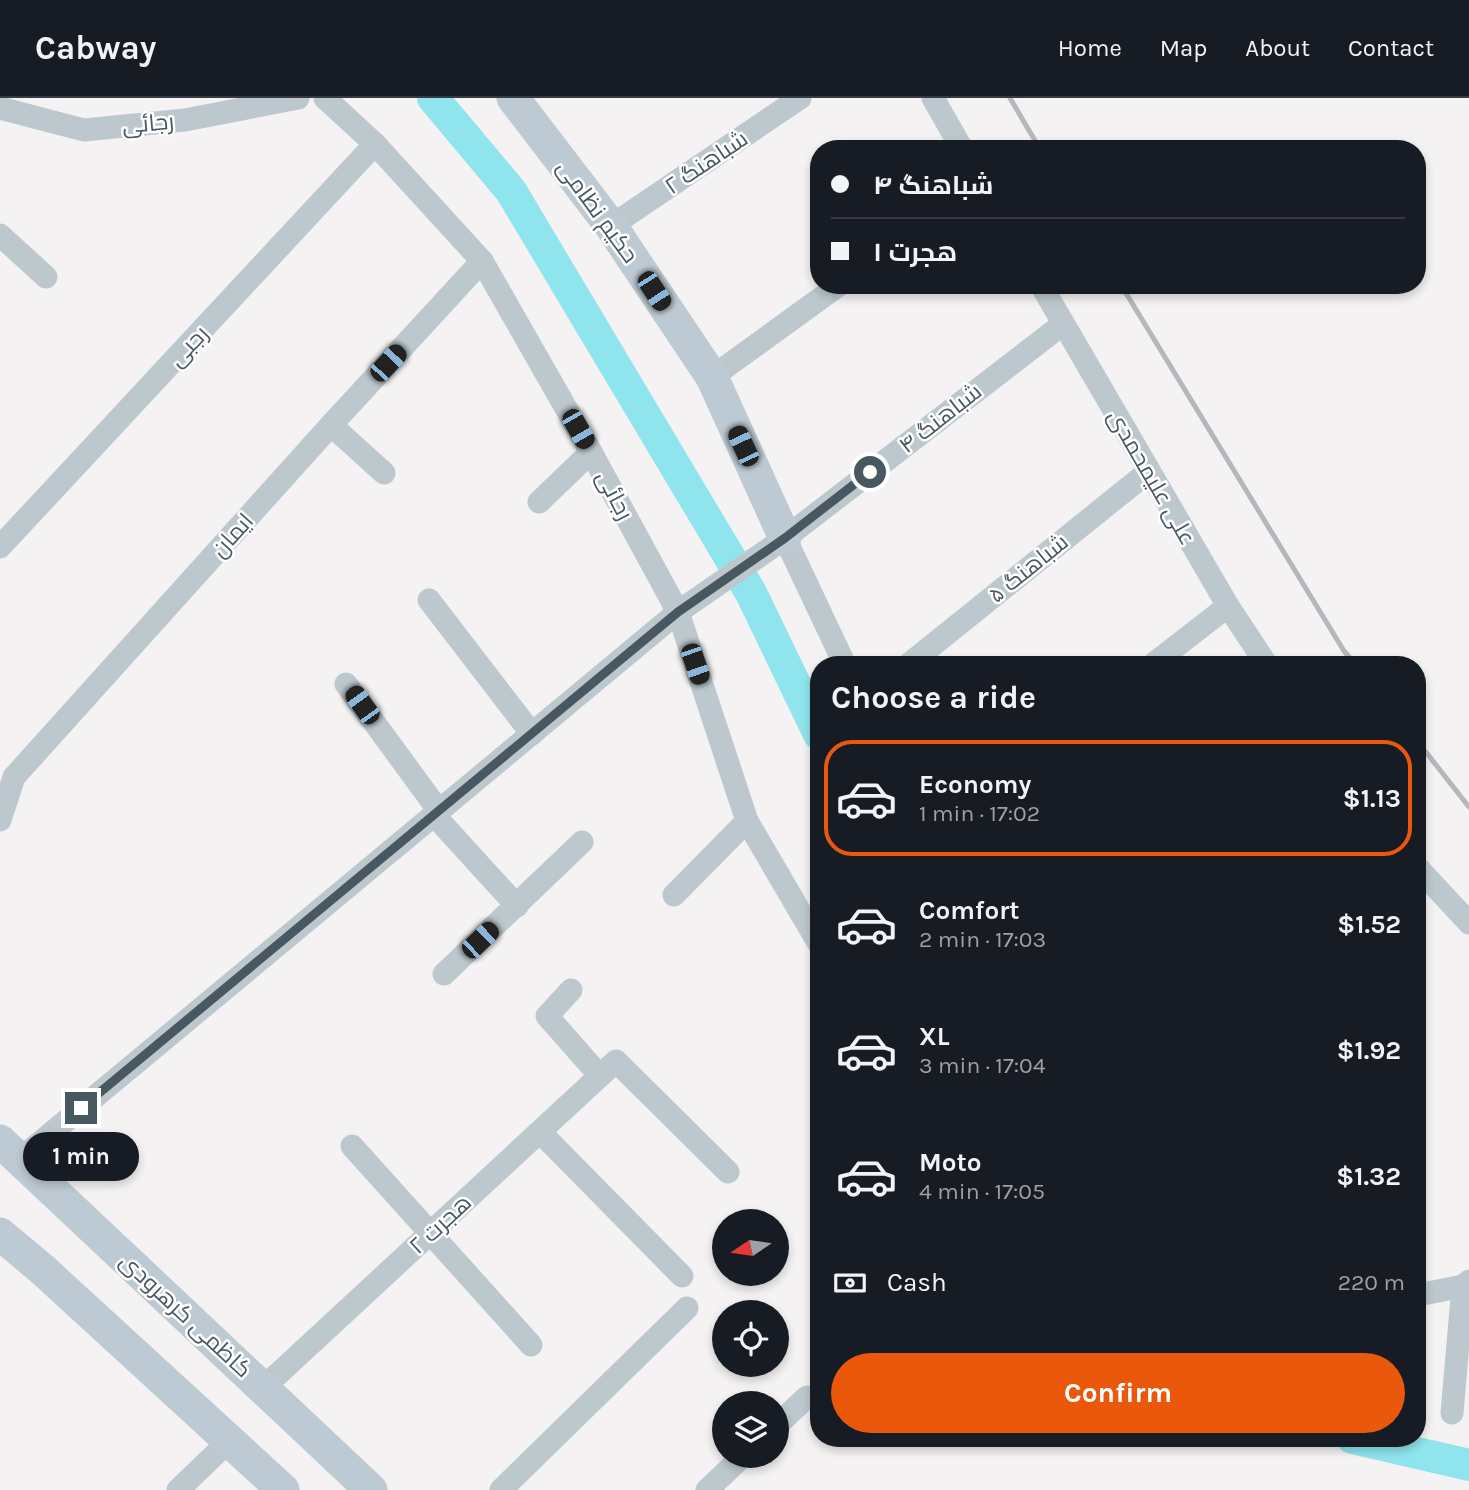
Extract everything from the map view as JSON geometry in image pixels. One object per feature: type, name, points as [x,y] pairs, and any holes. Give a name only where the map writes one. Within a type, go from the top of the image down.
[{"type":"main road","name":"حکیم نظامی","points":[[514,98],[611,226],[712,377],[777,543]]},
{"type":"main road","name":"کاظمی کرهرودی","points":[[10,1150],[371,1490]]},
{"type":"main road","points":[[0,1234],[43,1270],[283,1490]]},
{"type":"street","name":"رجائی","points":[[0,108],[84,130],[185,120],[298,98]]},
{"type":"street","name":"رجائی","points":[[325,98],[375,144],[482,261],[592,452],[678,612],[747,821],[810,929]]},
{"type":"street","name":"شباهنگ ۲","points":[[611,226],[800,98]]},
{"type":"street","points":[[933,98],[957,140]]},
{"type":"street","name":"رجبی","points":[[0,547],[375,144]]},
{"type":"street","points":[[0,234],[46,277]]},
{"type":"street","name":"ایمان","points":[[0,820],[15,776],[482,261]]},
{"type":"street","points":[[712,377],[827,294]]},
{"type":"street","name":"علی علیمحمدی","points":[[1046,294],[1148,472],[1261,656]]},
{"type":"street","name":"شباهنگ ۴","points":[[10,1150],[437,813],[678,612],[777,543],[1063,324]]},
{"type":"street","points":[[331,425],[384,473]]},
{"type":"street","points":[[539,502],[592,452]]},
{"type":"street","name":"شباهنگ ۵","points":[[919,656],[1148,472]]},
{"type":"street","name":"حکیم نظامی","points":[[777,543],[840,656]]},
{"type":"street","points":[[429,600],[532,734]]},
{"type":"street","points":[[1164,656],[1228,606]]},
{"type":"street","points":[[346,684],[437,813],[517,906]]},
{"type":"street","points":[[674,895],[747,821]]},
{"type":"street","points":[[444,974],[582,842]]},
{"type":"street","points":[[1426,879],[1469,923]]},
{"type":"street","points":[[571,990],[547,1016],[728,1172]]},
{"type":"street","name":"هجرت ۲","points":[[263,1388],[608,1068]]},
{"type":"street","points":[[540,1132],[682,1276]]},
{"type":"street","points":[[352,1146],[531,1345]]},
{"type":"street","points":[[1426,1292],[1466,1284],[1452,1412]]},
{"type":"street","points":[[501,1490],[687,1308]]},
{"type":"street","points":[[789,1414],[807,1397]]},
{"type":"street","points":[[178,1490],[230,1440]]},
{"type":"street","points":[[707,1490],[730,1468]]},
{"type":"waterway","points":[[433,98],[511,191],[751,593],[810,715]]},
{"type":"waterway","points":[[1391,1447],[1469,1465]]},
{"type":"railway","points":[[1010,98],[1035,140]]},
{"type":"railway","points":[[1126,294],[1348,656]]},
{"type":"railway","points":[[1426,752],[1469,807]]},
{"type":"route","points":[[81,1108],[678,612],[785,538],[870,472]]}]
